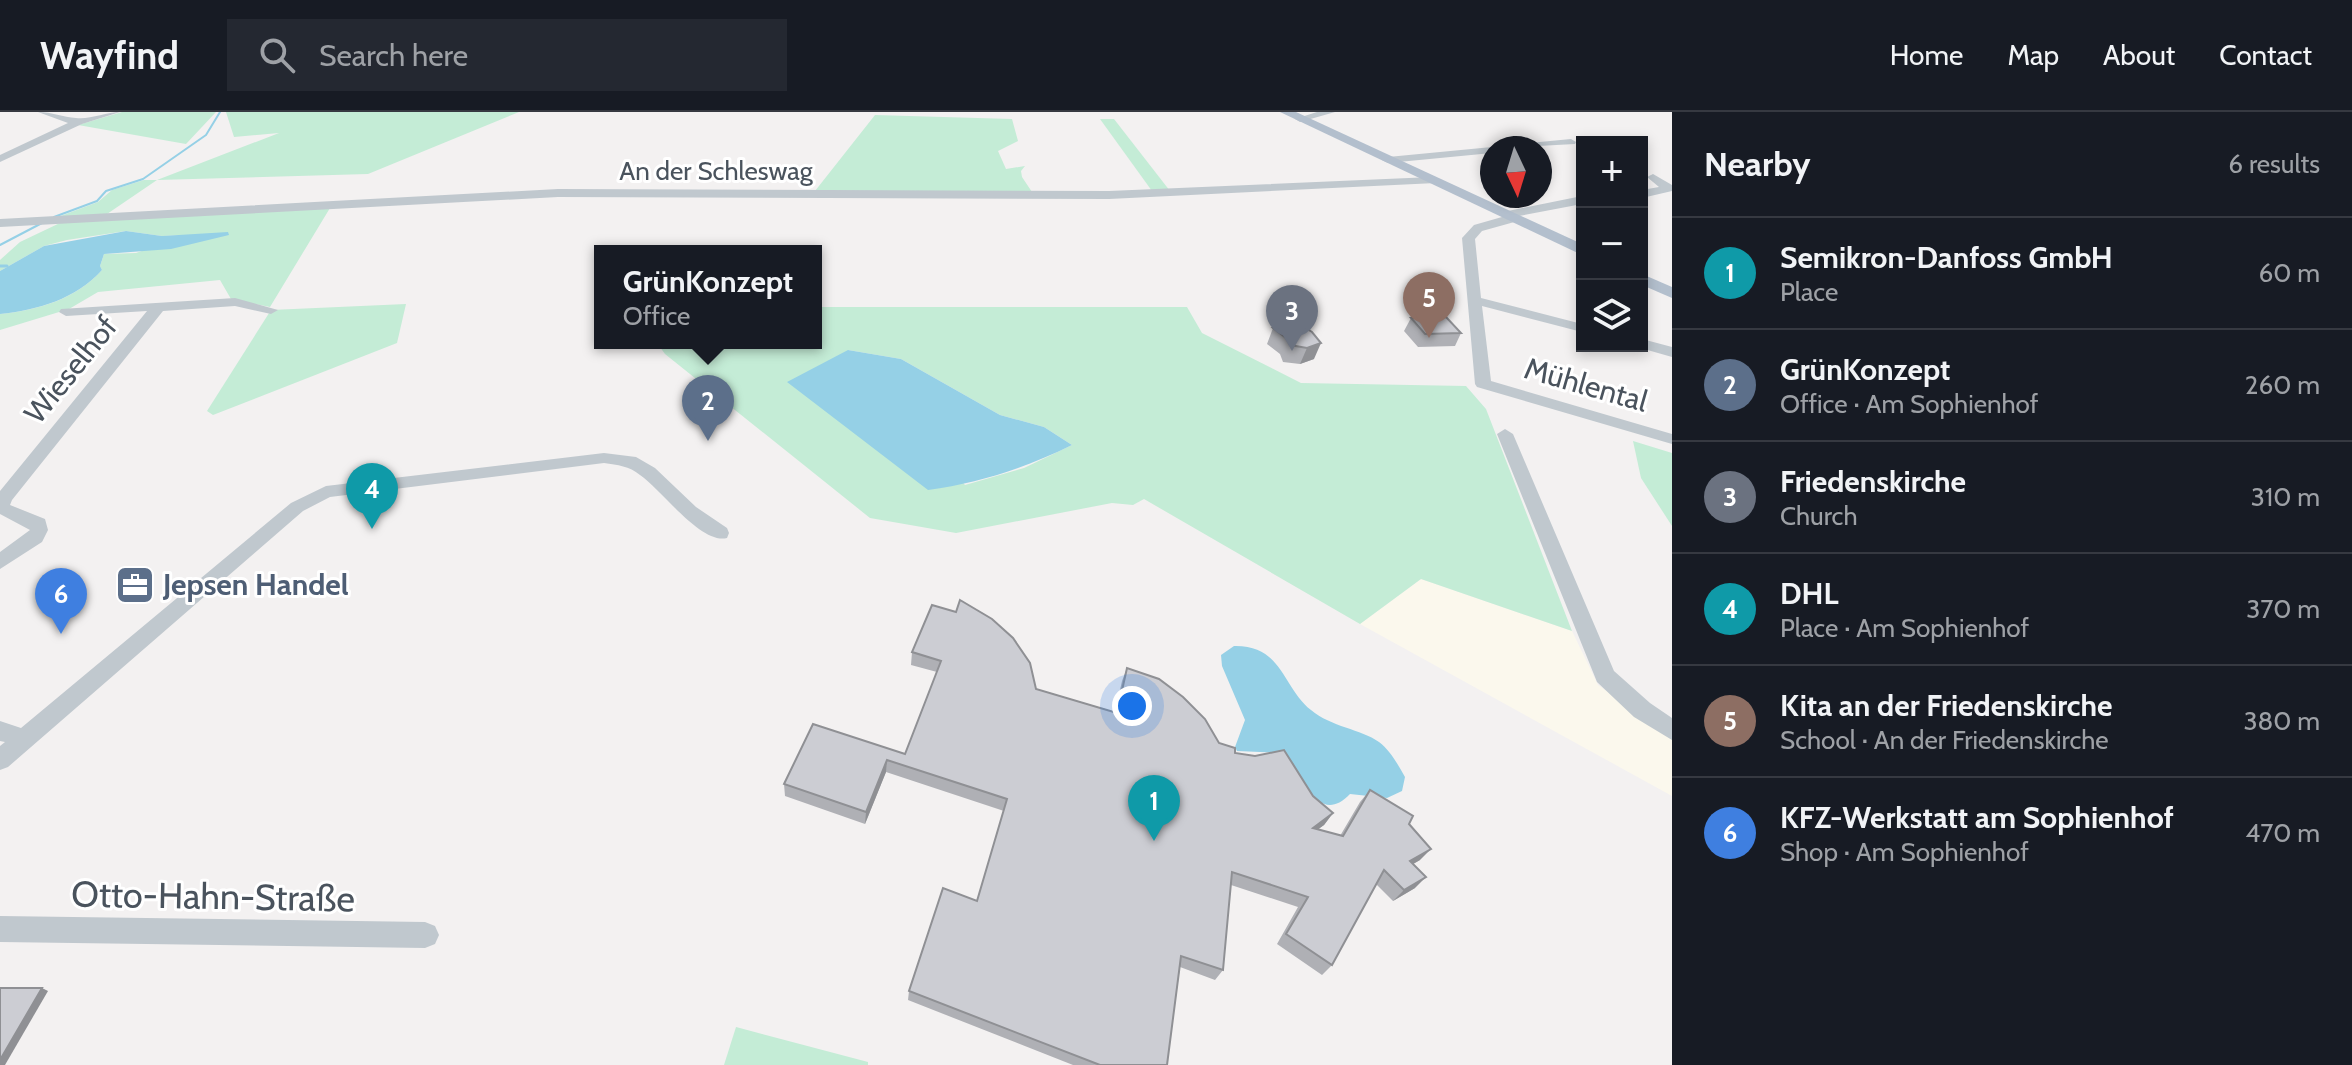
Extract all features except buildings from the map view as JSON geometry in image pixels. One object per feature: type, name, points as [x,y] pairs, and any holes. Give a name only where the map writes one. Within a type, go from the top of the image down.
[{"type":"main road","points":[[1286,112],[1576,247]]},
{"type":"main road","points":[[1644,280],[1672,293]]},
{"type":"street","points":[[43,112],[78,122]]},
{"type":"street","points":[[0,159],[78,122],[115,112]]},
{"type":"street","points":[[1300,119],[1330,112]]},
{"type":"street","points":[[1552,144],[1571,142]]},
{"type":"street","points":[[1388,160],[1480,151]]},
{"type":"street","points":[[1648,193],[1668,188],[1653,177]]},
{"type":"street","name":"An der Schleswag","points":[[0,223],[558,193],[1109,195],[1432,181]]},
{"type":"street","points":[[1474,300],[1468,238],[1478,228],[1510,216],[1576,201]]},
{"type":"street","name":"Mühlental","points":[[1576,326],[1474,300],[1483,384],[1672,439]]},
{"type":"street","name":"Wieselhof","points":[[66,312],[235,302],[271,310]]},
{"type":"street","name":"Wieselhof","points":[[0,562],[35,537],[39,530],[38,524],[4,509],[1,505],[4,498],[158,307]]},
{"type":"street","name":"Mühlental","points":[[1648,346],[1672,352]]},
{"type":"street","points":[[1505,434],[1605,676],[1616,689],[1672,730]]},
{"type":"street","points":[[0,760],[297,507],[326,492],[604,458],[630,461],[649,472],[689,511],[720,533]]},
{"type":"street","points":[[0,731],[24,739]]},
{"type":"street","name":"Otto-Hahn-Straße","points":[[0,929],[425,935]]},
{"type":"shaded area","points":[[1421,579],[1572,631],[1598,685],[1672,736],[1672,796],[1360,624]]},
{"type":"green space","points":[[122,112],[216,112],[186,144],[78,125]]},
{"type":"green space","points":[[226,112],[519,112],[368,174],[157,180],[279,133],[234,137]]},
{"type":"green space","points":[[875,115],[1012,119],[1018,141],[998,151],[1006,169],[1025,166],[1021,171],[1022,177],[1032,192],[815,191]]},
{"type":"green space","points":[[1100,119],[1114,119],[1170,191],[1152,191]]},
{"type":"green space","points":[[144,180],[157,180],[107,214],[58,217],[98,202],[112,190]]},
{"type":"green space","points":[[330,208],[270,307],[231,299],[220,280],[98,292],[69,309],[0,330],[0,314],[43,306],[81,289],[102,270],[100,266],[104,254],[136,253],[188,235],[162,236],[126,231],[67,240],[44,246],[0,271],[0,260],[20,242],[62,222]]},
{"type":"green space","points":[[406,304],[397,343],[213,415],[207,411],[271,310]]},
{"type":"green space","points":[[822,307],[1187,307],[1202,333],[1301,383],[1466,386],[1486,409],[1572,631],[1421,579],[1360,624],[1144,499],[1133,505],[1112,503],[956,533],[870,518],[661,349],[822,349]],"holes":[[[848,350],[901,359],[1000,415],[1044,427],[1072,445],[1024,468],[965,485]]]},
{"type":"green space","points":[[1633,441],[1672,453],[1672,526],[1641,478]]},
{"type":"green space","points":[[736,1027],[868,1062],[868,1065],[724,1065]]},
{"type":"water","points":[[126,231],[162,236],[228,232],[229,235],[171,249],[104,254],[100,266],[102,270],[68,296],[28,310],[0,314],[0,271],[44,246]]},
{"type":"water","points":[[848,350],[901,359],[1000,415],[1044,427],[1072,445],[1002,474],[928,490],[787,382]]},
{"type":"water","points":[[1234,646],[1263,652],[1311,710],[1383,746],[1405,777],[1402,791],[1387,798],[1350,794],[1338,803],[1328,805],[1312,794],[1284,753],[1237,751],[1235,747],[1245,720],[1222,666],[1221,655]]},
{"type":"waterway","points":[[54,217],[97,201],[106,191],[143,179],[206,135],[220,112]]},
{"type":"waterway","points":[[0,245],[42,223]]},
{"type":"waterway","points":[[0,266],[7,266]]},
{"type":"place","name":"Kita an der Friedenskirche","points":[[1429,338]]},
{"type":"place","name":"Friedenskirche","points":[[1292,351]]},
{"type":"place","name":"GrünKonzept","points":[[708,441]]},
{"type":"place","name":"DHL","points":[[372,529]]},
{"type":"place","name":"Jepsen Handel","points":[[135,585]]},
{"type":"place","name":"KFZ-Werkstatt am Sophienhof","points":[[61,634]]},
{"type":"place","name":"Semikron-Danfoss GmbH","points":[[1154,841]]}]
